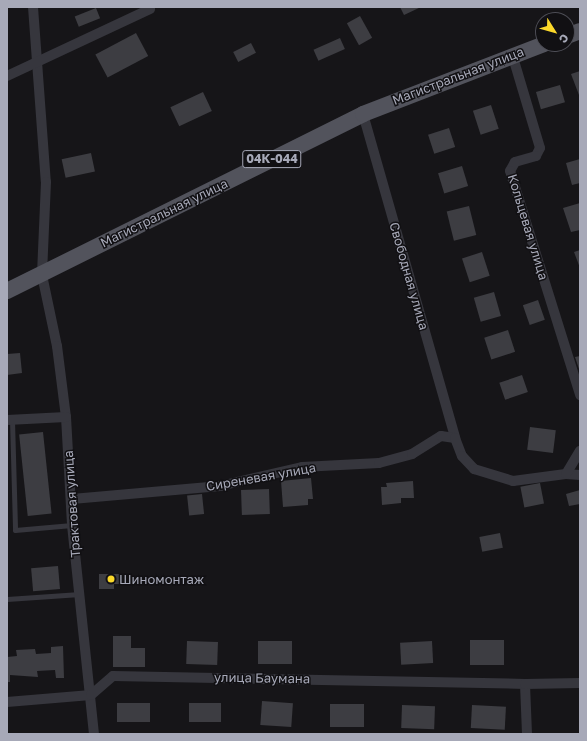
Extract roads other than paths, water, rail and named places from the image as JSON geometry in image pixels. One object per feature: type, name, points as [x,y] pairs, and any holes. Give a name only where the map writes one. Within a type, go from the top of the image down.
[{"type":"main road","name":"Магистральная улица","points":[[7,291],[363,114],[512,54],[535,47]]},
{"type":"street","name":"Трактовая улица","points":[[33,7],[46,182],[42,274],[57,346],[66,417],[72,499],[72,525],[94,734]]},
{"type":"street","points":[[7,76],[150,9]]},
{"type":"street","name":"Кольцевая улица","points":[[512,54],[540,148],[536,156],[515,162],[510,170],[580,394]]},
{"type":"street","name":"Свободная улица","points":[[363,114],[455,438]]},
{"type":"street","points":[[9,420],[66,417]]},
{"type":"street","name":"Сиреневая улица","points":[[72,499],[220,486],[302,467],[379,464],[412,454],[441,436],[455,438]]},
{"type":"street","points":[[455,438],[462,456],[474,469],[513,481],[566,474],[580,475]]},
{"type":"street","points":[[566,474],[580,451]]},
{"type":"street","name":"улица Баумана","points":[[91,695],[112,676],[525,684],[580,683]]},
{"type":"street","points":[[525,684],[527,734]]},
{"type":"street","points":[[7,702],[91,695]]},
{"type":"lane","points":[[9,420],[15,530],[72,525]]},
{"type":"lane","points":[[7,599],[80,594]]},
{"type":"place","name":"Шиномонтаж","points":[[111,579]]}]
